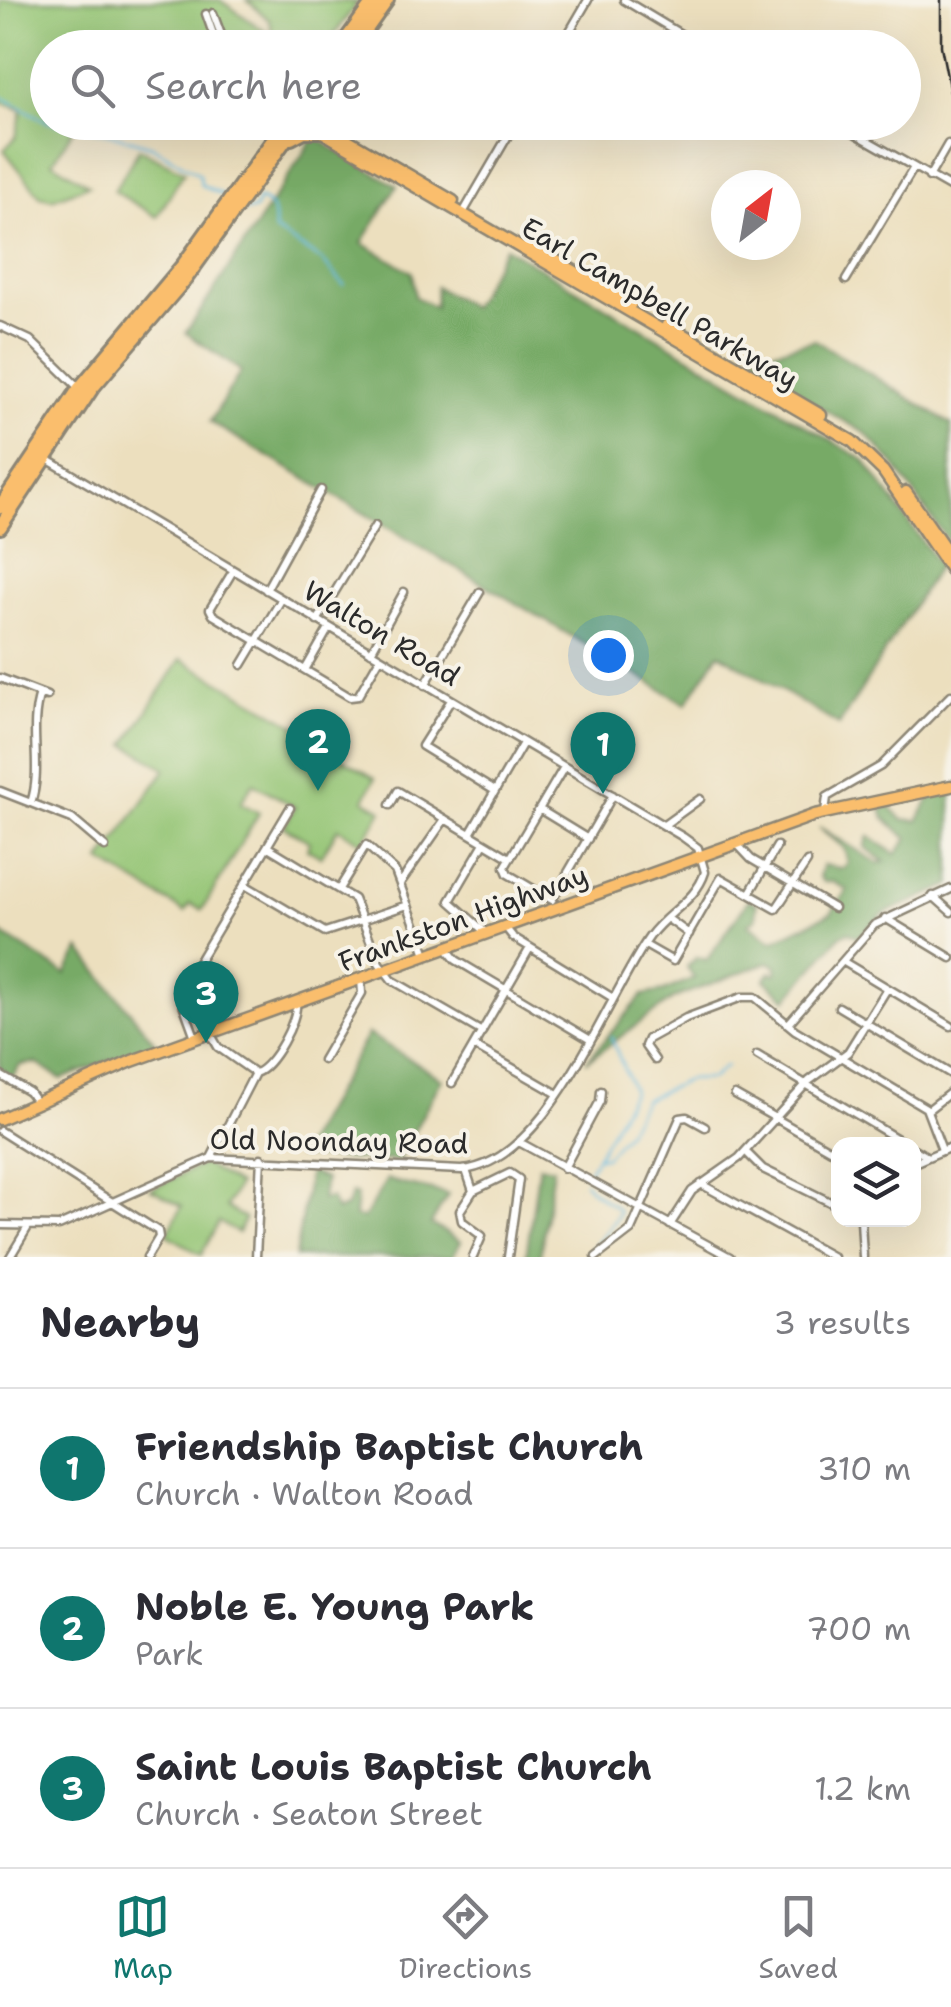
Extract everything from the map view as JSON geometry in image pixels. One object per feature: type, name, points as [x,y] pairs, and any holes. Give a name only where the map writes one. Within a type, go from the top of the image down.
[{"type":"highway","points":[[353,30],[375,0]]},
{"type":"highway","points":[[366,30],[387,0]]},
{"type":"highway","points":[[0,507],[83,392],[280,140]]},
{"type":"highway","points":[[83,392],[207,249],[280,140]]},
{"type":"highway","points":[[207,249],[209,231]]},
{"type":"highway","points":[[0,527],[39,455]]},
{"type":"main road","name":"Earl Campbell Parkway","points":[[344,140],[854,438],[889,468],[951,557]]},
{"type":"main road","name":"Earl Campbell Parkway","points":[[854,438],[882,470],[951,570]]},
{"type":"main road","name":"Frankston Highway","points":[[0,1120],[196,1038],[486,934],[553,905],[825,812],[951,786]]},
{"type":"street","points":[[570,30],[588,0]]},
{"type":"street","points":[[624,0],[674,30]]},
{"type":"street","points":[[214,30],[210,13],[218,30]]},
{"type":"street","points":[[464,212],[506,140]]},
{"type":"street","points":[[865,140],[951,188]]},
{"type":"street","points":[[929,177],[948,144]]},
{"type":"street","points":[[846,280],[913,168]]},
{"type":"street","points":[[0,326],[30,340],[83,392]]},
{"type":"street","name":"Walton Road","points":[[39,455],[664,825],[696,845],[702,856]]},
{"type":"street","points":[[266,590],[321,490]]},
{"type":"street","points":[[317,621],[375,526]]},
{"type":"street","points":[[233,571],[210,612],[256,642],[350,697],[358,696],[380,658]]},
{"type":"street","points":[[371,653],[404,592]]},
{"type":"street","points":[[425,685],[480,592]]},
{"type":"street","points":[[242,666],[281,600]]},
{"type":"street","points":[[305,670],[329,628]]},
{"type":"street","points":[[0,678],[43,695],[34,720],[36,788],[31,803]]},
{"type":"street","points":[[825,812],[827,796],[881,766],[951,695]]},
{"type":"street","points":[[450,700],[422,746],[495,791]]},
{"type":"street","points":[[470,834],[524,743]]},
{"type":"street","points":[[564,766],[506,871],[553,905],[613,795]]},
{"type":"street","points":[[0,791],[75,822],[105,847]]},
{"type":"street","points":[[390,805],[398,791],[510,858]]},
{"type":"street","points":[[664,825],[700,799]]},
{"type":"street","points":[[196,1038],[183,1004],[184,986],[290,808]]},
{"type":"street","points":[[540,808],[588,838]]},
{"type":"street","points":[[400,883],[445,819]]},
{"type":"street","points":[[484,842],[450,901],[486,934]]},
{"type":"street","points":[[736,843],[765,867],[834,908]]},
{"type":"street","points":[[339,889],[366,845],[393,867],[427,955]]},
{"type":"street","points":[[268,846],[354,900],[383,970],[403,988],[482,1032]]},
{"type":"street","points":[[749,894],[777,846]]},
{"type":"street","name":"Old Noonday Road","points":[[0,1224],[60,1226],[211,1158],[466,1170],[519,1142],[536,1127],[644,945],[702,880],[702,856]]},
{"type":"street","points":[[644,945],[672,961],[721,878],[776,909],[807,862]]},
{"type":"street","points":[[245,885],[316,930],[332,931],[408,905]]},
{"type":"street","points":[[788,1024],[885,918],[951,889]]},
{"type":"street","points":[[933,896],[951,912]]},
{"type":"street","points":[[667,918],[688,934]]},
{"type":"street","points":[[885,918],[951,958]]},
{"type":"street","points":[[505,926],[511,936],[613,998]]},
{"type":"street","points":[[446,948],[456,960],[589,1039]]},
{"type":"street","points":[[452,1084],[530,948]]},
{"type":"street","points":[[844,962],[951,1026]]},
{"type":"street","points":[[323,1060],[361,996],[361,979]]},
{"type":"street","points":[[670,1224],[701,1184],[746,1152],[806,1084],[842,1058],[887,988]]},
{"type":"street","points":[[655,1060],[646,1041],[751,996],[788,1024],[928,1110],[947,1149],[921,1160]]},
{"type":"street","points":[[211,1158],[255,1073],[266,1068],[297,1013],[296,1002]]},
{"type":"street","points":[[838,1008],[951,1074]]},
{"type":"street","points":[[210,1033],[216,1046],[255,1073]]},
{"type":"street","points":[[474,1046],[556,1094]]},
{"type":"street","points":[[757,1055],[894,1137]]},
{"type":"street","points":[[0,1075],[31,1093],[36,1102]]},
{"type":"street","points":[[564,1168],[600,1101],[601,1092]]},
{"type":"street","points":[[928,1110],[951,1092]]},
{"type":"street","points":[[735,1095],[831,1150]]},
{"type":"street","points":[[596,1257],[627,1234],[642,1209],[678,1121],[688,1116],[706,1127]]},
{"type":"street","points":[[0,1132],[160,1234],[147,1257]]},
{"type":"street","points":[[519,1142],[730,1257]]},
{"type":"street","points":[[746,1152],[762,1169],[831,1203]]},
{"type":"street","points":[[921,1153],[927,1157]]},
{"type":"street","points":[[256,1257],[261,1158]]},
{"type":"street","points":[[466,1170],[473,1191]]},
{"type":"street","points":[[473,1257],[482,1234],[459,1215],[473,1191],[508,1174],[518,1177],[508,1257]]},
{"type":"street","points":[[701,1184],[833,1257]]},
{"type":"street","points":[[10,1257],[28,1227]]},
{"type":"street","points":[[862,1227],[863,1257]]},
{"type":"green space","points":[[0,0],[220,0],[263,30],[30,30],[30,140],[67,140],[53,162],[89,185],[52,199],[40,196],[4,150],[16,137],[22,110],[0,102]]},
{"type":"green space","points":[[247,0],[358,2],[337,30],[272,30],[270,21]]},
{"type":"green space","points":[[312,140],[319,140],[397,186],[362,243],[412,272],[415,297],[435,307],[436,287],[471,307],[505,247],[864,460],[939,565],[839,725],[719,653],[686,704],[210,422],[241,371],[186,333]]},
{"type":"green space","points":[[139,149],[184,172],[157,217],[114,191]]},
{"type":"green space","points":[[815,340],[951,424],[951,546],[893,463],[865,433],[737,360]]},
{"type":"green space","points":[[181,659],[324,742],[322,747],[375,778],[364,800],[382,810],[363,843],[338,828],[321,857],[307,849],[310,842],[284,827],[295,807],[253,783],[241,803],[259,813],[202,910],[190,904],[185,912],[101,861],[166,769],[126,744]]},
{"type":"green space","points":[[951,794],[951,885],[883,914],[858,937],[849,932],[841,935],[787,999],[765,980],[771,972],[776,974],[777,966],[768,962],[674,998],[586,1062],[643,995],[694,978],[687,967],[697,957],[707,960],[749,899],[757,904],[756,919],[748,924],[773,941],[831,913],[847,890],[833,882],[823,882],[819,876],[823,865],[843,869],[848,863],[844,848],[819,827],[878,863],[885,862],[865,847],[869,836],[896,854],[908,839],[884,818],[881,810],[889,805],[902,819],[918,821],[930,798]]},
{"type":"green space","points":[[0,933],[66,974],[80,949],[156,1044],[61,1079],[36,1063],[20,1065],[12,1078],[0,1070]]},
{"type":"green space","points":[[368,1034],[442,1079],[398,1161],[298,1157]]},
{"type":"green space","points":[[203,1164],[238,1185],[226,1207],[245,1219],[238,1233],[219,1222],[201,1255],[167,1234],[182,1206],[151,1189]]},
{"type":"green space","points":[[539,1165],[553,1168],[540,1257],[526,1257]]},
{"type":"green space","points":[[309,1172],[325,1179],[322,1200],[331,1198],[336,1211],[347,1206],[352,1193],[357,1195],[355,1217],[364,1218],[387,1179],[448,1195],[431,1224],[461,1242],[452,1257],[295,1257]]},
{"type":"waterway","points":[[0,96],[30,112]]},
{"type":"waterway","points":[[132,140],[152,146],[200,175],[201,185],[225,196]]},
{"type":"waterway","points":[[243,211],[255,210],[258,199],[267,204],[274,215],[274,230],[323,261],[344,285]]},
{"type":"waterway","points":[[586,1176],[633,1091],[611,1037]]},
{"type":"waterway","points":[[597,1157],[605,1157],[626,1133],[644,1100],[687,1080],[711,1079],[726,1066]]},
{"type":"waterway","points":[[584,1182],[618,1213],[593,1248]]},
{"type":"railway","points":[[941,0],[941,46],[951,97]]},
{"type":"place","name":"Noble E. Young Park","points":[[318,791]]},
{"type":"place","name":"Friendship Baptist Church","points":[[603,794]]},
{"type":"place","name":"Saint Louis Baptist Church","points":[[206,1043]]}]
